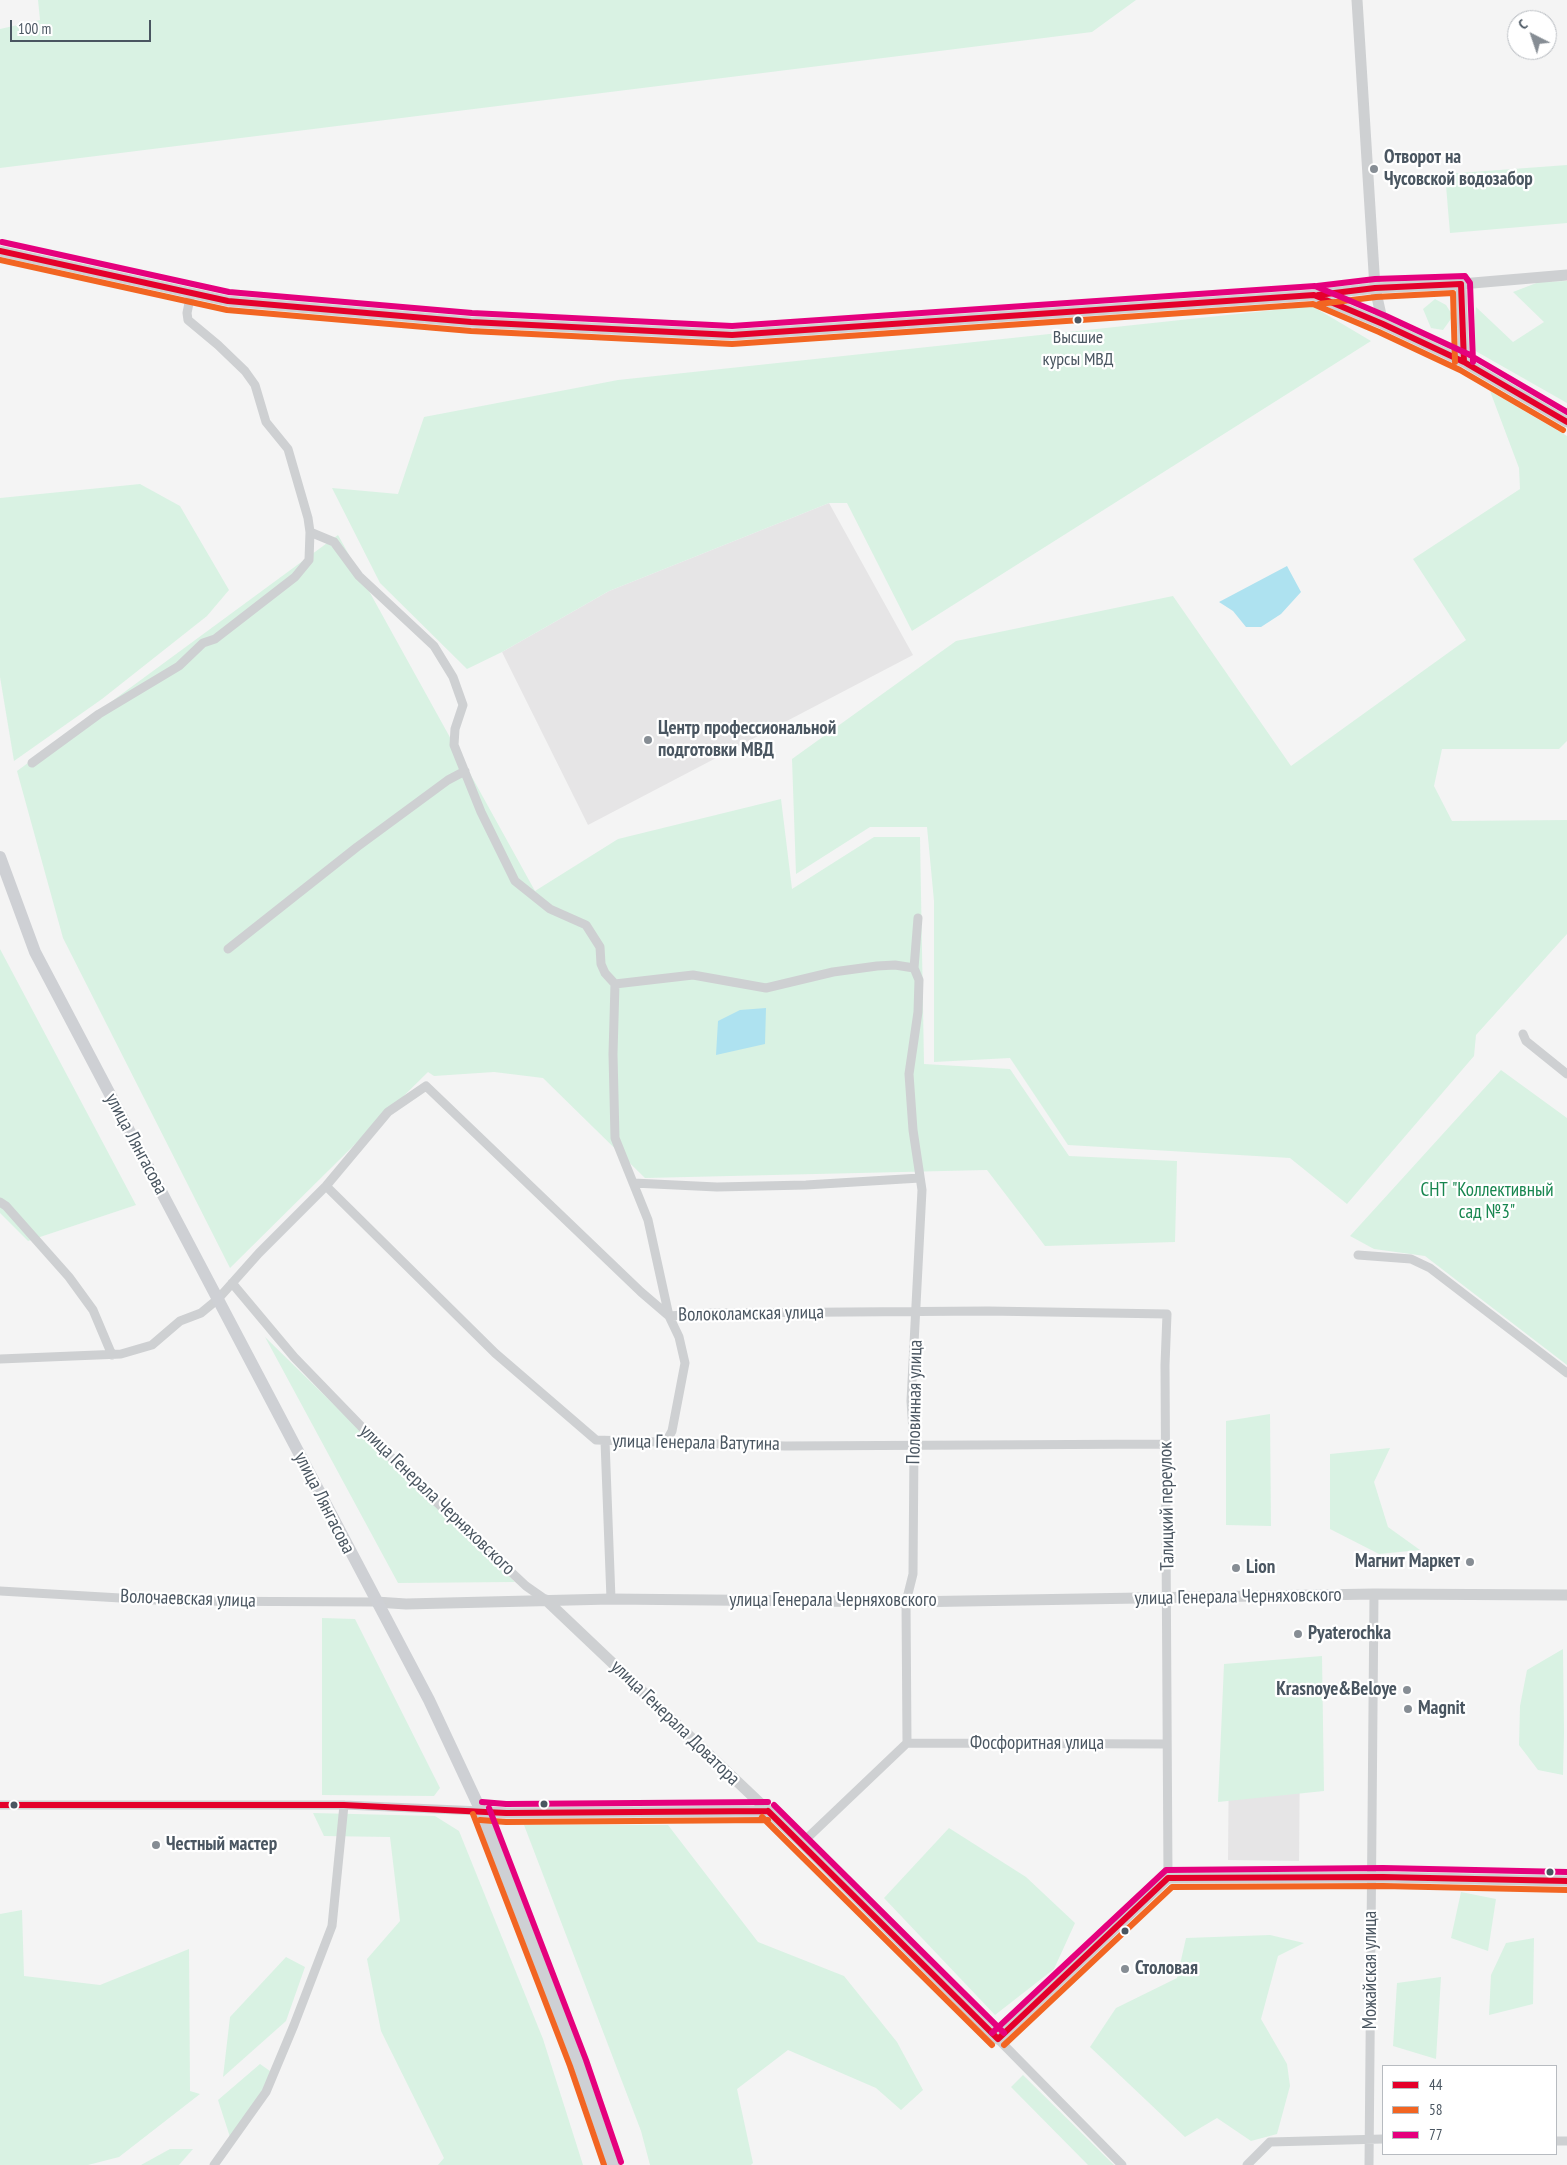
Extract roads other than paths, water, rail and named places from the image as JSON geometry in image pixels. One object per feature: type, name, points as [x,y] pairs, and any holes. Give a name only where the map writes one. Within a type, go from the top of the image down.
[{"type":"main road","name":"улица Лянгасова","points":[[0,856],[35,952],[429,1700],[481,1811],[578,2063],[613,2165]]},
{"type":"street","points":[[1357,0],[1376,288],[1383,324]]},
{"type":"street","points":[[0,251],[228,301],[471,322],[732,335],[1314,295],[1376,288],[1461,284],[1567,275]]},
{"type":"street","points":[[1461,284],[1464,362]]},
{"type":"street","points":[[32,763],[99,714],[178,666],[203,643],[215,639],[295,577],[309,560],[310,532],[308,518],[288,449],[266,422],[255,386],[245,371],[188,320],[186,313],[191,293]]},
{"type":"street","points":[[1314,295],[1383,324],[1464,362],[1567,422]]},
{"type":"street","points":[[310,532],[334,542],[359,576],[434,646],[453,677],[463,705],[455,729],[454,745],[481,812],[515,880],[550,909],[586,925],[600,947],[601,964],[605,973],[615,984],[613,1054],[614,1138],[648,1220],[668,1316],[679,1337],[685,1363],[672,1431],[666,1442]]},
{"type":"street","points":[[228,949],[357,846],[448,780],[464,771]]},
{"type":"street","name":"Половинная улица","points":[[907,1744],[906,1602],[913,1574],[914,1445],[911,1401],[922,1190],[912,1130],[909,1074],[919,1004],[919,980],[914,968],[918,918]]},
{"type":"street","points":[[615,984],[693,975],[766,988],[833,972],[877,966],[895,965],[914,968]]},
{"type":"street","points":[[1523,1034],[1526,1041],[1567,1074]]},
{"type":"street","name":"Волоколамская улица","points":[[326,1186],[388,1112],[426,1086],[668,1316],[711,1313],[988,1311],[1167,1314]]},
{"type":"street","points":[[633,1183],[717,1187],[806,1185],[920,1178]]},
{"type":"street","points":[[0,1359],[112,1355],[152,1345],[180,1320],[201,1313],[218,1298],[259,1253],[326,1186]]},
{"type":"street","name":"улица Генерала Ватутина","points":[[326,1186],[495,1353],[596,1440],[605,1442],[785,1446],[1166,1444]]},
{"type":"street","points":[[0,1202],[6,1206],[69,1277],[93,1310],[112,1355]]},
{"type":"street","points":[[1358,1255],[1411,1259],[1430,1268],[1567,1374]]},
{"type":"street","name":"улица Генерала Черняховского","points":[[232,1283],[294,1357],[414,1480],[526,1586],[546,1600],[906,1602],[1374,1594],[1567,1594]]},
{"type":"street","name":"Талицкий переулок","points":[[1167,1314],[1166,1744],[1168,1878]]},
{"type":"street","points":[[605,1442],[611,1599]]},
{"type":"street","name":"Волочаевская улица","points":[[0,1591],[172,1600],[376,1602]]},
{"type":"street","name":"Можайская улица","points":[[1369,2165],[1374,1594]]},
{"type":"street","points":[[376,1602],[406,1604],[546,1600]]},
{"type":"street","name":"улица Генерала Доватора","points":[[546,1600],[802,1843],[1122,2165]]},
{"type":"street","points":[[802,1843],[907,1744]]},
{"type":"street","name":"Фосфоритная улица","points":[[907,1744],[1166,1744]]},
{"type":"street","points":[[0,1805],[344,1805],[516,1813],[768,1811]]},
{"type":"street","points":[[214,2165],[266,2092],[332,1926],[344,1805]]},
{"type":"street","points":[[998,2039],[1168,1878],[1372,1877],[1567,1881]]},
{"type":"street","points":[[1247,2165],[1270,2142],[1382,2139]]},
{"type":"water","points":[[1287,566],[1301,592],[1281,614],[1261,627],[1246,627],[1233,611],[1219,602]]},
{"type":"water","points":[[766,1008],[765,1044],[716,1055],[718,1021],[740,1010]]},
{"type":"place","name":"Отворот на Чусовской водозабор","points":[[1374,169]]},
{"type":"place","name":"Высшие курсы МВД","points":[[1078,320]]},
{"type":"place","name":"Центр профессиональной подготовки МВД","points":[[648,740]]},
{"type":"place","name":"Магнит Маркет","points":[[1470,1562]]},
{"type":"place","name":"Lion","points":[[1236,1568]]},
{"type":"place","name":"Pyaterochka","points":[[1298,1634]]},
{"type":"place","name":"Krasnoye&Beloye","points":[[1407,1690]]},
{"type":"place","name":"Magnit","points":[[1408,1709]]},
{"type":"place","name":"Честный мастер","points":[[156,1845]]},
{"type":"place","name":"Столовая","points":[[1125,1969]]},
{"type":"park label","name":"СНТ \"Коллективный сад №3\"","points":[[1487,1202]]}]
